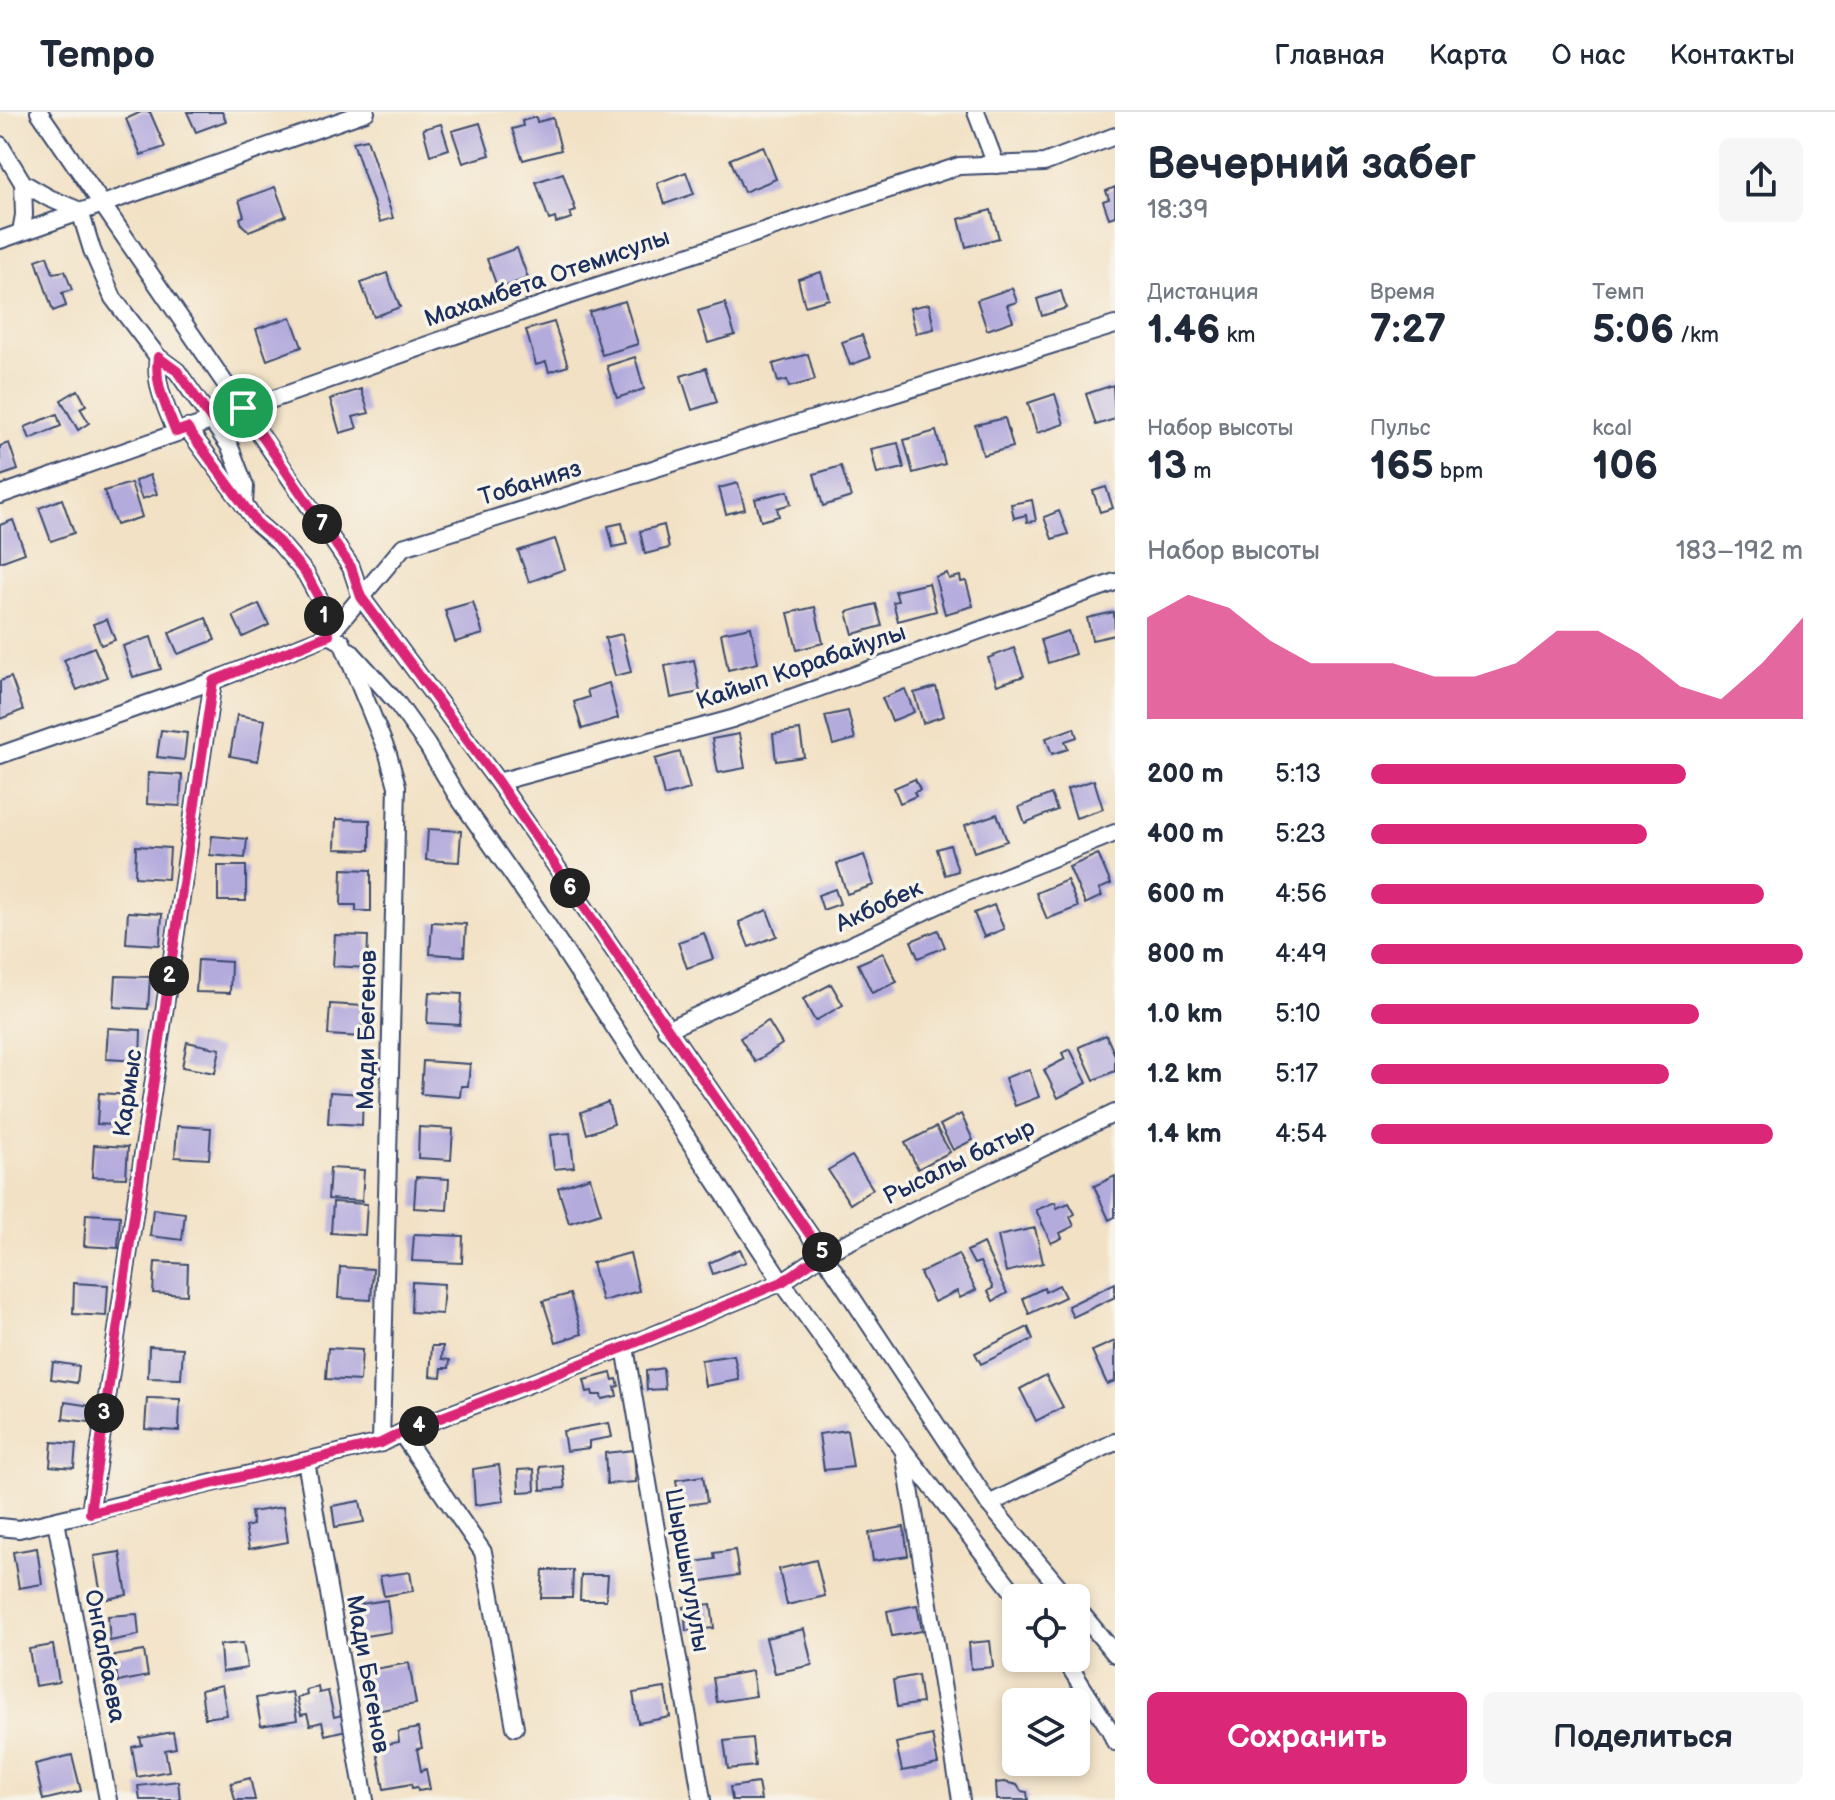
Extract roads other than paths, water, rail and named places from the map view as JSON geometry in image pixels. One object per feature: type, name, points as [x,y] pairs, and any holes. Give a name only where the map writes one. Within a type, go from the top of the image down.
[{"type":"street","points":[[39,112],[351,567],[361,597],[498,782],[823,1254],[989,1504],[1056,1584]]},
{"type":"street","points":[[0,240],[366,112]]},
{"type":"street","points":[[976,112],[996,165]]},
{"type":"street","name":"Махамбета Отемисулы","points":[[0,495],[567,296],[959,166],[1044,163],[1115,136]]},
{"type":"street","points":[[0,145],[23,183],[80,211]]},
{"type":"street","points":[[21,232],[23,183]]},
{"type":"street","points":[[80,211],[92,250],[113,298],[158,357],[177,371],[230,447],[245,486],[244,505]]},
{"type":"street","name":"Тобанияз","points":[[0,755],[336,638],[361,597],[403,547],[1115,325]]},
{"type":"street","name":"Мади Бегенов","points":[[158,357],[158,388],[181,430],[256,522],[279,542],[306,574],[388,754],[397,786],[381,1443]]},
{"type":"street","name":"Кайып Корабайулы","points":[[498,782],[732,719],[1115,582]]},
{"type":"street","points":[[336,638],[397,703],[427,745],[456,794],[538,911],[782,1282],[904,1451],[1007,1584]]},
{"type":"street","name":"Кармыс","points":[[90,1513],[213,681]]},
{"type":"street","name":"Акбобек","points":[[666,1030],[962,894],[1115,833]]},
{"type":"street","name":"Рысалы батыр","points":[[0,1527],[19,1529],[56,1521],[381,1443],[782,1282],[823,1254],[1115,1113]]},
{"type":"street","name":"Шыршыгулулы","points":[[625,1347],[702,1800]]},
{"type":"street","points":[[401,1433],[483,1552],[515,1727]]},
{"type":"street","points":[[989,1504],[1115,1442]]},
{"type":"street","points":[[904,1451],[961,1800]]},
{"type":"street","name":"Мади Бегенов","points":[[306,1461],[365,1800]]},
{"type":"street","name":"Онгалбаева","points":[[56,1521],[108,1800]]},
{"type":"street","points":[[1090,1624],[1115,1654]]},
{"type":"street","points":[[1073,1672],[1115,1742]]}]
